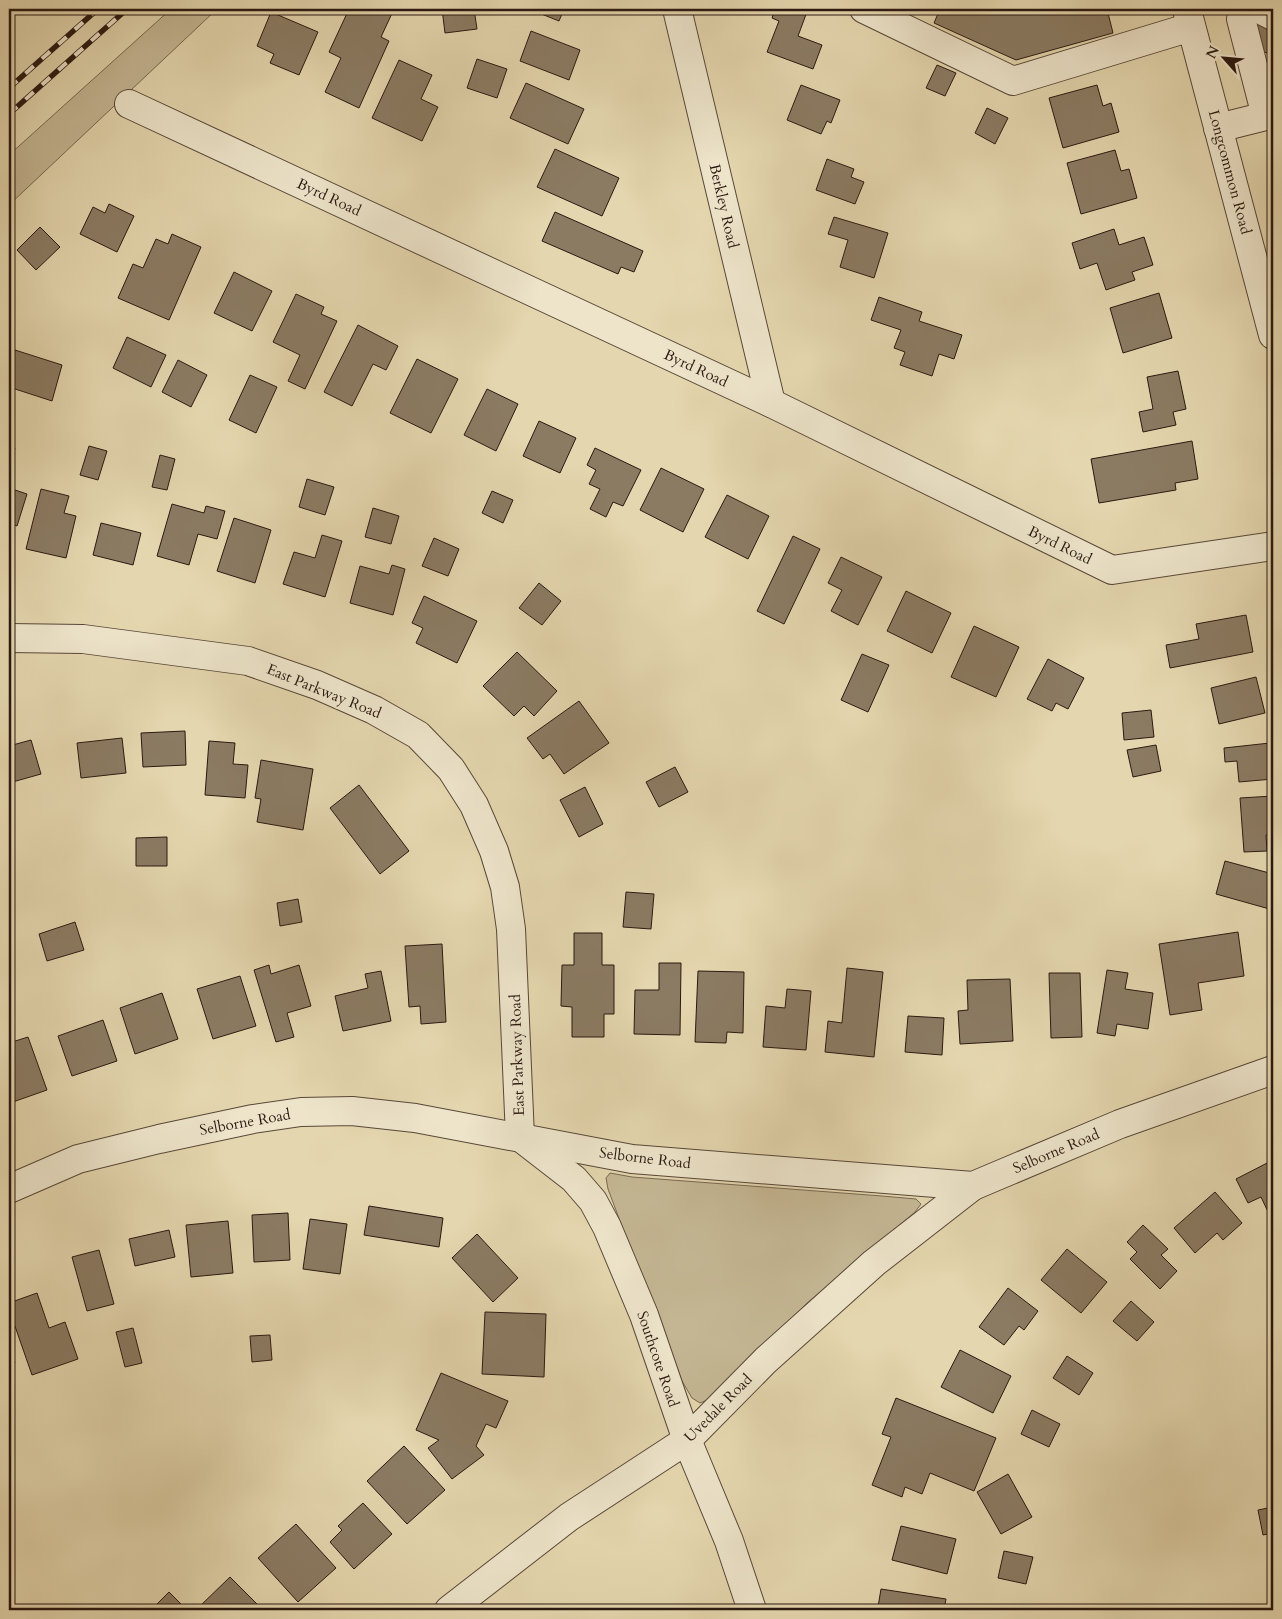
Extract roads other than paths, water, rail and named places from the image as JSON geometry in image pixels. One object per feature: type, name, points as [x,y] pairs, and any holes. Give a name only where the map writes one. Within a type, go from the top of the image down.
[{"type":"street","name":"Berkley Road","points":[[677,9],[771,403]]},
{"type":"street","points":[[864,9],[1013,81],[1189,18]]},
{"type":"street","points":[[1248,9],[1244,11],[1241,19],[1267,108]]},
{"type":"street","points":[[1259,9],[1273,16]]},
{"type":"street","name":"Longcommon Road","points":[[1189,18],[1273,335]]},
{"type":"street","points":[[1267,108],[1273,69]]},
{"type":"street","name":"Byrd Road","points":[[129,104],[771,403],[1112,570],[1273,546]]},
{"type":"street","points":[[1218,128],[1267,108]]},
{"type":"street","name":"East Parkway Road","points":[[9,638],[83,639],[248,661],[317,685],[374,710],[418,735],[450,769],[474,805],[494,850],[505,887],[511,929],[520,1138]]},
{"type":"street","name":"Selborne Road","points":[[9,1189],[87,1157],[168,1137],[253,1119],[301,1112],[352,1111],[415,1118],[632,1159],[973,1186],[1120,1124],[1273,1070]]},
{"type":"street","name":"Southcote Road","points":[[520,1138],[574,1179],[593,1201],[607,1227],[644,1315],[687,1440],[729,1541],[752,1610]]},
{"type":"street","name":"Uvedale Road","points":[[449,1610],[569,1517],[687,1440],[766,1360],[874,1263],[973,1186]]},
{"type":"railway","points":[[9,88],[98,9]]},
{"type":"railway","points":[[9,114],[127,9]]}]
